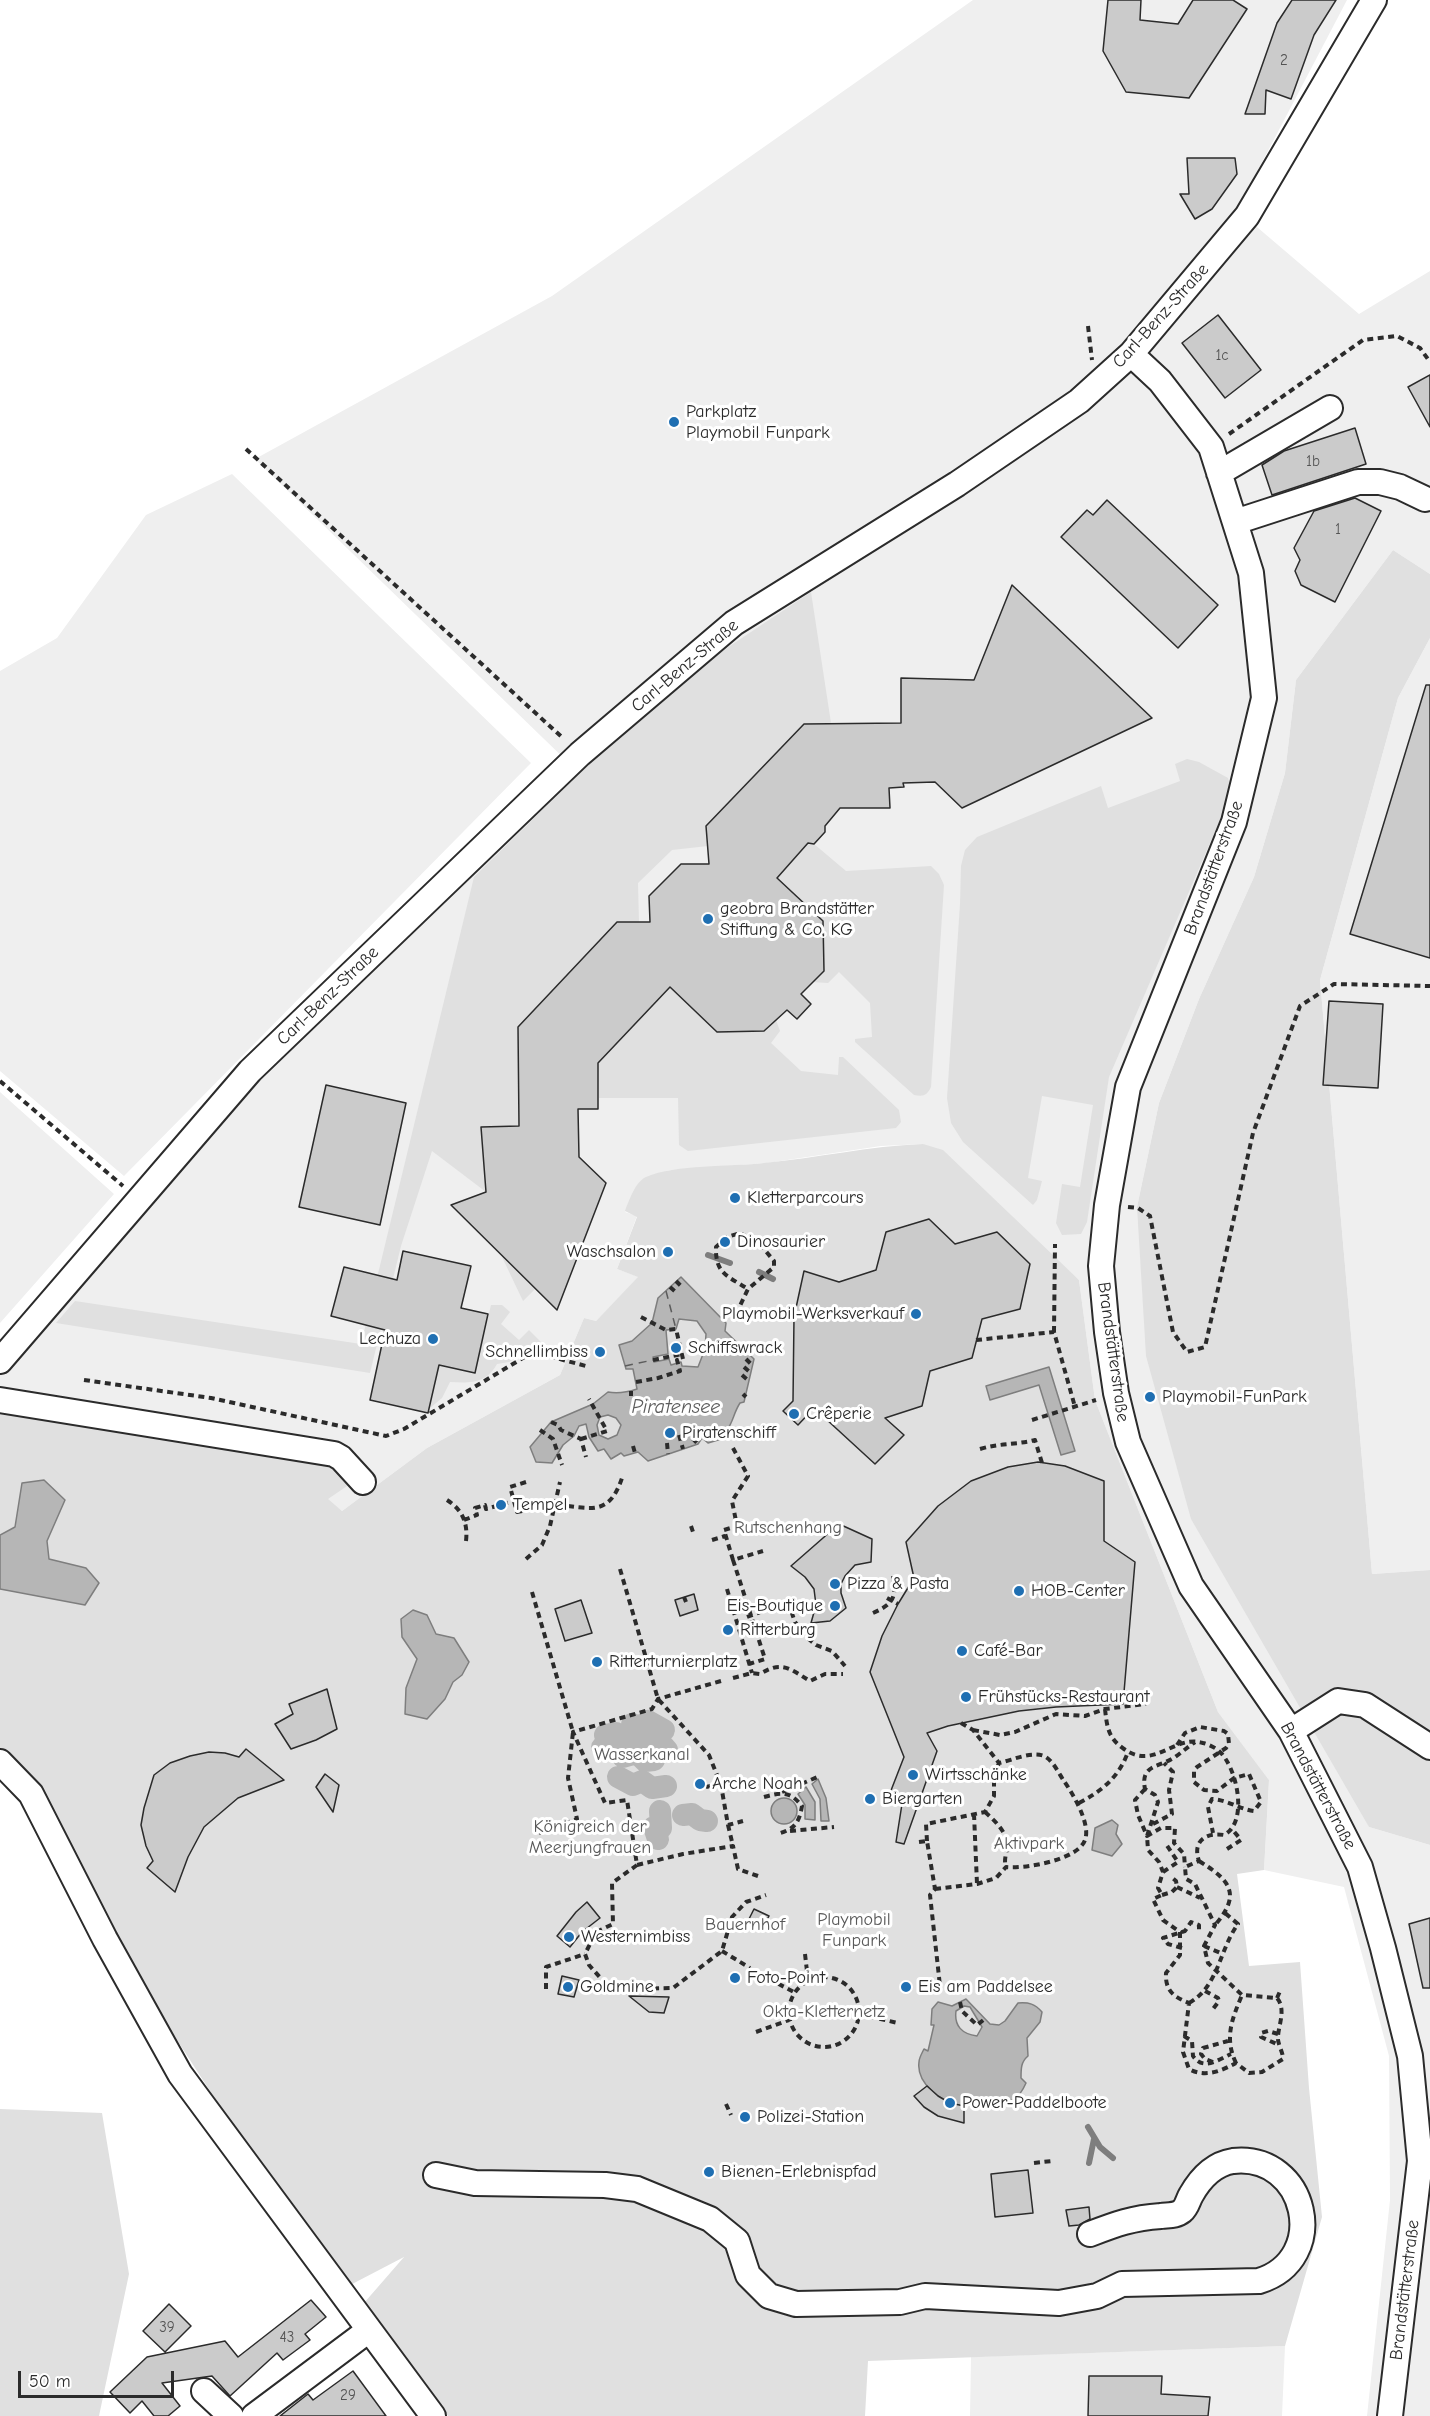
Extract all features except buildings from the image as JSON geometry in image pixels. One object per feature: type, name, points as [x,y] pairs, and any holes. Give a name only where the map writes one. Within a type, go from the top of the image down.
[{"type":"street","name":"Carl-Benz-Straße","points":[[0,1361],[250,1071],[580,754],[734,623],[957,484],[1079,401],[1131,354],[1247,216],[1374,0]]},
{"type":"street","name":"Brandstätterstraße","points":[[1131,354],[1160,381],[1211,447],[1251,573],[1264,698],[1234,822],[1128,1087],[1107,1205],[1101,1266],[1107,1332],[1116,1393],[1128,1442],[1191,1586],[1291,1731],[1360,1867],[1383,1948],[1410,2056],[1420,2161],[1390,2416]]},
{"type":"street","points":[[1220,473],[1330,408]]},
{"type":"street","points":[[1235,522],[1358,482],[1380,482],[1425,499]]},
{"type":"street","points":[[0,1400],[334,1454],[341,1458],[363,1482]]},
{"type":"street","points":[[1291,1731],[1338,1701],[1365,1705],[1430,1748]]},
{"type":"street","points":[[0,1762],[31,1794],[105,1938],[180,2074],[434,2416]]},
{"type":"street","points":[[436,2175],[475,2183],[605,2185],[637,2188],[710,2219],[736,2241],[748,2275],[769,2296],[796,2304],[900,2302],[925,2296],[1059,2303],[1097,2296],[1122,2284],[1259,2281],[1274,2276],[1292,2261],[1298,2249],[1301,2219],[1298,2199],[1291,2185],[1280,2174],[1263,2165],[1231,2162],[1218,2166],[1205,2175],[1184,2209],[1176,2215],[1134,2218],[1090,2234]]},
{"type":"street","points":[[254,2416],[369,2330]]},
{"type":"street","points":[[204,2391],[231,2416]]},
{"type":"path","points":[[1088,326],[1092,349],[1091,359],[1105,378]]},
{"type":"path","points":[[1211,447],[1363,340],[1396,336],[1420,348],[1430,362]]},
{"type":"path","points":[[246,449],[580,754]]},
{"type":"path","points":[[1107,1205],[1138,1208],[1150,1216],[1173,1332],[1187,1352],[1205,1347],[1253,1133],[1300,1006],[1334,984],[1430,986]]},
{"type":"path","points":[[0,1081],[139,1200]]},
{"type":"path","points":[[736,1314],[748,1289],[774,1267],[774,1261],[759,1243],[740,1233],[727,1237],[716,1247],[715,1261],[721,1272],[748,1289]]},
{"type":"path","points":[[1055,1244],[1054,1332],[1075,1407]]},
{"type":"path","points":[[676,1281],[683,1288]]},
{"type":"path","points":[[670,1287],[677,1293]]},
{"type":"path","points":[[636,1382],[680,1371],[677,1360],[683,1359],[676,1329],[666,1330],[639,1316]]},
{"type":"path","points":[[976,1340],[1054,1332]]},
{"type":"path","points":[[84,1380],[211,1398],[386,1436],[404,1430],[534,1352],[586,1366]]},
{"type":"path","points":[[653,1360],[682,1354]]},
{"type":"path","points":[[746,1359],[753,1366]]},
{"type":"path","points":[[744,1367],[751,1373]]},
{"type":"path","points":[[742,1375],[749,1381]]},
{"type":"path","points":[[1032,1420],[1116,1393]]},
{"type":"path","points":[[551,1422],[558,1425],[561,1430],[581,1439],[607,1431],[589,1399]]},
{"type":"path","points":[[685,1431],[698,1444]]},
{"type":"path","points":[[542,1432],[553,1439],[562,1465]]},
{"type":"path","points":[[679,1435],[683,1449]]},
{"type":"path","points":[[581,1439],[586,1457]]},
{"type":"path","points":[[980,1449],[1002,1443],[1011,1446],[1035,1440],[1042,1463]]},
{"type":"path","points":[[667,1443],[668,1454]]},
{"type":"path","points":[[633,1446],[635,1453]]},
{"type":"path","points":[[733,1448],[748,1476],[732,1501],[737,1526],[724,1530],[749,1616],[765,1659],[749,1664]]},
{"type":"path","points":[[526,1482],[510,1487],[518,1512],[553,1505],[588,1510],[607,1504],[622,1478]]},
{"type":"path","points":[[526,1559],[542,1545],[550,1526],[560,1482]]},
{"type":"path","points":[[447,1500],[460,1510],[467,1532],[466,1541]]},
{"type":"path","points":[[464,1520],[477,1515],[475,1508],[485,1505],[486,1509],[514,1501]]},
{"type":"path","points":[[691,1526],[694,1536]]},
{"type":"path","points":[[712,1540],[725,1536]]},
{"type":"path","points":[[733,1560],[763,1551]]},
{"type":"path","points":[[620,1569],[658,1699],[709,1755],[721,1785],[738,1869],[758,1876]]},
{"type":"path","points":[[873,1613],[887,1607],[892,1600],[896,1591],[894,1576]]},
{"type":"path","points":[[727,1589],[752,1673]]},
{"type":"path","points":[[532,1592],[573,1732],[605,1803],[627,1800],[637,1865]]},
{"type":"path","points":[[887,1598],[898,1604]]},
{"type":"path","points":[[749,1616],[795,1599]]},
{"type":"path","points":[[788,1602],[795,1622],[805,1636],[816,1645],[832,1651],[845,1666]]},
{"type":"path","points":[[719,1659],[721,1664]]},
{"type":"path","points":[[733,1678],[752,1673],[760,1674],[770,1668],[784,1666],[810,1681],[825,1674],[843,1674]]},
{"type":"path","points":[[573,1732],[652,1709],[658,1699],[721,1681]]},
{"type":"path","points":[[961,1723],[973,1730],[1000,1735],[1015,1732],[1056,1714],[1085,1716],[1105,1709],[1146,1704]]},
{"type":"path","points":[[1105,1709],[1107,1730],[1110,1736],[1128,1752],[1137,1756],[1152,1756],[1195,1742],[1203,1743],[1220,1752],[1228,1763],[1234,1778],[1239,1805],[1236,1823],[1224,1835],[1213,1833],[1201,1839],[1197,1844],[1199,1861],[1220,1874],[1229,1890],[1230,1899],[1225,1913],[1215,1925],[1204,1946],[1208,1963],[1242,1995],[1277,1998]]},
{"type":"path","points":[[1177,1746],[1185,1734],[1200,1727],[1224,1731],[1228,1734],[1229,1744],[1194,1770],[1194,1782],[1204,1790],[1217,1791],[1234,1778],[1249,1774],[1261,1802],[1254,1811],[1245,1810],[1226,1800],[1212,1799],[1208,1807],[1213,1833]]},
{"type":"path","points":[[973,1730],[999,1762]]},
{"type":"path","points":[[539,1833],[577,1819],[568,1778],[573,1732]]},
{"type":"path","points":[[1147,1836],[1158,1802],[1146,1789],[1144,1780],[1147,1772],[1195,1742]]},
{"type":"path","points":[[1079,1803],[1095,1795],[1108,1784],[1124,1763],[1128,1752]]},
{"type":"path","points":[[940,1986],[930,1895],[935,1889],[977,1884],[996,1878],[1006,1867],[1049,1863],[1079,1848],[1085,1841],[1087,1830],[1080,1813],[1079,1803],[1048,1758],[1035,1754],[999,1762]]},
{"type":"path","points":[[985,1812],[994,1796],[994,1776],[999,1762]]},
{"type":"path","points":[[1152,1824],[1172,1814],[1168,1790],[1173,1772],[1164,1763]]},
{"type":"path","points":[[764,1797],[820,1776]]},
{"type":"path","points":[[706,1787],[745,1779]]},
{"type":"path","points":[[1146,1789],[1136,1800],[1138,1815],[1147,1836],[1148,1850],[1159,1862],[1163,1872]]},
{"type":"path","points":[[782,1792],[793,1795],[802,1806],[799,1822],[789,1831]]},
{"type":"path","points":[[935,1889],[926,1824],[985,1812]]},
{"type":"path","points":[[985,1812],[1003,1831],[1007,1846],[1004,1859],[1006,1867]]},
{"type":"path","points":[[974,1814],[977,1884]]},
{"type":"path","points":[[728,1825],[743,1821]]},
{"type":"path","points":[[777,1834],[834,1827]]},
{"type":"path","points":[[1147,1836],[1161,1828],[1175,1828],[1174,1843],[1184,1854],[1186,1879],[1195,1884],[1215,1925]]},
{"type":"path","points":[[1227,1850],[1241,1840],[1232,1829]]},
{"type":"path","points":[[919,1842],[927,1840]]},
{"type":"path","points":[[1161,1895],[1158,1888],[1163,1872],[1178,1862],[1166,1845]]},
{"type":"path","points":[[546,1989],[546,1966],[585,1954],[596,1932],[613,1924],[612,1883],[637,1865],[683,1854],[733,1846]]},
{"type":"path","points":[[1185,1867],[1199,1861]]},
{"type":"path","points":[[1170,1876],[1176,1881],[1177,1887]]},
{"type":"path","points":[[1177,1887],[1202,1899]]},
{"type":"path","points":[[1177,1887],[1172,1892],[1153,1899],[1163,1920],[1185,1932]]},
{"type":"path","points":[[585,1954],[590,1965],[604,1982],[633,1989],[673,1988],[722,1951],[732,1917],[746,1902],[766,1895]]},
{"type":"path","points":[[1225,1913],[1238,1924],[1229,1936],[1216,1971],[1205,1991],[1189,2003],[1183,2052],[1189,2069],[1196,2073],[1213,2073],[1236,2063]]},
{"type":"path","points":[[1189,2003],[1171,1994],[1166,1973],[1180,1955],[1187,1925],[1193,1922],[1200,1927],[1198,1931]]},
{"type":"path","points":[[1182,1948],[1168,1944],[1163,1938],[1185,1932]]},
{"type":"path","points":[[1204,1946],[1223,1954]]},
{"type":"path","points":[[722,1951],[750,1968]]},
{"type":"path","points":[[805,1954],[808,1980]]},
{"type":"path","points":[[818,1976],[839,1979],[854,1993],[859,2014],[856,2026],[839,2044],[827,2047],[814,2046],[803,2040],[794,2031],[789,2020],[790,2001],[794,1992],[808,1980],[818,1976]]},
{"type":"path","points":[[769,1979],[794,1992]]},
{"type":"path","points":[[1277,1998],[1281,1989]]},
{"type":"path","points":[[1205,1991],[1218,1998],[1219,2001],[1213,2009]]},
{"type":"path","points":[[1242,1995],[1230,2028],[1228,2042],[1236,2063],[1249,2073],[1262,2072],[1283,2059],[1278,2034],[1281,2018],[1280,2001],[1277,1998]]},
{"type":"path","points":[[960,2002],[962,2011],[976,2025],[986,2018]]},
{"type":"path","points":[[859,2014],[898,2023]]},
{"type":"path","points":[[756,2032],[789,2020]]},
{"type":"path","points":[[1278,2034],[1264,2032],[1260,2037],[1280,2045]]},
{"type":"path","points":[[1184,2036],[1192,2041],[1192,2053],[1196,2061],[1205,2064],[1231,2054]]},
{"type":"path","points":[[1214,2062],[1203,2057],[1201,2054],[1203,2048],[1228,2042]]},
{"type":"path","points":[[726,2104],[731,2115]]},
{"type":"path","points":[[1035,2163],[1052,2161]]},
{"type":"shaded area","points":[[973,0],[1347,0],[1237,210],[1359,314],[1430,271],[1430,574],[1393,550],[1296,680],[1285,773],[1254,877],[1199,999],[1159,1103],[1137,1207],[1369,1827],[1430,1845],[1430,2416],[1367,2416],[1390,2200],[1389,2056],[1344,1887],[1264,1870],[1269,1780],[1218,1712],[1095,1400],[1079,1280],[923,1144],[881,1146],[767,1163],[666,1171],[625,1212],[637,1216],[617,1269],[639,1277],[596,1321],[584,1318],[560,1375],[427,1448],[342,1511],[327,1500],[0,1409],[0,1373],[258,1081],[575,769],[255,459],[552,296]]},
{"type":"shaded area","points":[[232,474],[531,763],[124,1176],[0,1071],[0,671],[57,638],[146,515]]},
{"type":"shaded area","points":[[1430,638],[1430,1570],[1372,1574],[1320,980],[1398,698]]},
{"type":"shaded area","points":[[0,1092],[114,1194],[0,1323]]},
{"type":"shaded area","points":[[1285,2346],[1282,2416],[970,2416],[971,2357]]},
{"type":"green space","points":[[1393,550],[1430,574],[1430,638],[1398,698],[1320,980],[1372,1574],[1430,1570],[1430,1845],[1369,1827],[1191,1519],[1146,1356],[1137,1207],[1159,1103],[1199,999],[1254,877],[1285,773],[1296,680]]},
{"type":"green space","points":[[811,592],[831,723],[804,724],[707,826],[708,846],[672,850],[638,883],[639,922],[617,922],[518,1027],[519,1109],[527,1126],[481,1127],[486,1192],[432,1151],[401,1246],[370,1373],[56,1323],[75,1301],[361,1344],[474,877],[620,734],[724,650]]},
{"type":"green space","points":[[1187,759],[1199,762],[1228,778],[1232,792],[1109,1077],[1087,1222],[1081,1234],[1062,1235],[1056,1223],[1062,1184],[1080,1187],[1093,1105],[1042,1096],[1028,1178],[1042,1181],[1037,1200],[1033,1205],[963,1142],[951,1123],[947,1098],[961,866],[965,850],[977,837],[1101,786],[1108,808],[1180,781],[1175,764]]},
{"type":"green space","points":[[808,843],[814,844],[846,871],[931,866],[939,874],[944,885],[931,1087],[925,1095],[914,1095],[855,1042],[855,1039],[872,1037],[870,1003],[839,972],[828,983],[811,982],[777,878]]},
{"type":"green space","points":[[670,987],[717,1032],[764,1031],[776,1020],[780,1031],[771,1043],[801,1071],[838,1075],[839,1057],[843,1057],[899,1110],[901,1122],[896,1128],[688,1151],[679,1145],[678,1098],[599,1098],[598,1063]]},
{"type":"green space","name":"Playmobil Funpark","points":[[923,1144],[943,1150],[1079,1280],[1095,1400],[1218,1712],[1269,1780],[1264,1870],[1237,1874],[1249,1966],[1300,1962],[1309,2088],[1322,2217],[1285,2346],[868,2361],[865,2416],[448,2416],[364,2303],[404,2257],[333,2294],[247,2148],[151,2000],[17,1766],[0,1749],[0,1409],[328,1464],[350,1484],[328,1499],[342,1511],[427,1448],[560,1375],[584,1318],[596,1321],[638,1277],[617,1269],[637,1217],[625,1211],[642,1179],[658,1173],[688,1168],[764,1163]]},
{"type":"green space","points":[[502,1257],[535,1289],[523,1301]]},
{"type":"green space","points":[[491,1305],[502,1305],[510,1312],[501,1324],[519,1340],[529,1330],[543,1344],[540,1351],[531,1349],[509,1362],[497,1364],[493,1371],[483,1379],[450,1382],[442,1398],[430,1408],[439,1365],[475,1373]]},
{"type":"green space","points":[[0,2109],[102,2113],[129,2274],[99,2416],[0,2416]]},
{"type":"water","name":"Piratensee","points":[[681,1277],[726,1323],[725,1331],[754,1359],[744,1402],[740,1403],[736,1410],[727,1430],[728,1437],[708,1443],[702,1438],[698,1444],[648,1461],[638,1452],[624,1456],[621,1453],[611,1459],[604,1449],[598,1451],[589,1437],[586,1424],[579,1426],[574,1436],[563,1445],[552,1463],[536,1462],[530,1447],[551,1422],[593,1404],[608,1392],[637,1389],[633,1369],[626,1369],[619,1345],[632,1341],[652,1323],[658,1298]],"holes":[[[679,1319],[697,1321],[706,1334],[705,1349],[698,1367],[682,1366],[681,1362],[671,1365],[669,1359],[654,1362],[653,1357],[668,1354],[666,1330],[676,1329]],[[608,1415],[616,1418],[621,1425],[617,1435],[608,1439],[599,1435],[597,1425],[600,1417]]]},
{"type":"water","points":[[1049,1367],[1075,1451],[1061,1455],[1039,1385],[990,1400],[986,1386]]},
{"type":"water","points":[[44,1480],[65,1500],[47,1541],[49,1559],[86,1568],[99,1583],[85,1605],[0,1589],[0,1535],[15,1527],[22,1483]]},
{"type":"water","points":[[413,1610],[427,1615],[436,1634],[454,1638],[469,1662],[462,1675],[453,1682],[445,1699],[427,1719],[405,1714],[406,1688],[417,1659],[402,1637],[401,1619]]},
{"type":"water","points":[[818,1779],[826,1798],[829,1821],[821,1821],[820,1799],[812,1784]]},
{"type":"water","points":[[806,1787],[815,1802],[815,1820],[805,1819],[805,1805],[798,1794]]},
{"type":"water","points":[[784,1798],[793,1802],[797,1811],[793,1820],[784,1824],[775,1820],[771,1811],[775,1802]]},
{"type":"water","points":[[1112,1820],[1118,1825],[1116,1834],[1122,1844],[1112,1856],[1092,1850],[1095,1828]]},
{"type":"water","name":"Power-Paddelboote","points":[[966,1999],[990,2024],[999,2025],[1005,2021],[1018,2003],[1032,2004],[1042,2012],[1040,2022],[1027,2038],[1028,2056],[1021,2068],[1021,2078],[1026,2083],[1013,2100],[961,2106],[946,2101],[926,2085],[919,2070],[919,2062],[924,2049],[928,2051],[934,2025],[931,2025],[932,2009],[938,2002],[952,2006]],"holes":[[[964,2006],[970,2007],[982,2027],[977,2036],[963,2031],[956,2021],[956,2011]]]},
{"type":"waterway","points":[[708,1255],[730,1263]]},
{"type":"waterway","points":[[759,1272],[773,1279]]},
{"type":"waterway","points":[[632,1724],[640,1727],[648,1721],[664,1730]]},
{"type":"waterway","points":[[605,1735],[616,1733],[626,1740],[639,1738],[647,1746],[659,1741],[667,1750]]},
{"type":"waterway","points":[[602,1747],[619,1750],[623,1757],[637,1753],[645,1761],[654,1760]]},
{"type":"waterway","points":[[618,1777],[633,1785],[642,1781],[652,1788],[666,1786]]},
{"type":"waterway","points":[[658,1839],[654,1827],[661,1828],[660,1811]]},
{"type":"waterway","points":[[683,1815],[692,1814],[700,1820],[707,1821]]},
{"type":"waterway","points":[[1088,2127],[1100,2147],[1113,2158]]},
{"type":"waterway","points":[[1089,2163],[1094,2139]]},
{"type":"ferry route","points":[[666,1291],[676,1329]]},
{"type":"ferry route","points":[[625,1366],[653,1360]]},
{"type":"place","name":"Parkplatz Playmobil Funpark","points":[[674,422]]},
{"type":"place","name":"geobra Brandstätter Stiftung & Co. KG","points":[[708,919]]},
{"type":"place","name":"Kletterparcours","points":[[735,1198]]},
{"type":"place","name":"Dinosaurier","points":[[725,1242]]},
{"type":"place","name":"Waschsalon","points":[[668,1252]]},
{"type":"place","name":"Playmobil-Werksverkauf","points":[[916,1314]]},
{"type":"place","name":"Lechuza","points":[[433,1339]]},
{"type":"place","name":"Schiffswrack","points":[[676,1348]]},
{"type":"place","name":"Schnellimbiss","points":[[600,1352]]},
{"type":"place","name":"Playmobil-FunPark","points":[[1150,1397]]},
{"type":"place","name":"Crêperie","points":[[794,1414]]},
{"type":"place","name":"Piratenschiff","points":[[670,1433]]},
{"type":"place","name":"Tempel","points":[[501,1505]]},
{"type":"place","name":"Pizza & Pasta","points":[[835,1584]]},
{"type":"place","name":"HOB-Center","points":[[1019,1591]]},
{"type":"place","name":"Eis-Boutique","points":[[835,1606]]},
{"type":"place","name":"Ritterburg","points":[[728,1630]]},
{"type":"place","name":"Café-Bar","points":[[962,1651]]},
{"type":"place","name":"Ritterturnierplatz","points":[[597,1662]]},
{"type":"place","name":"Frühstücks-Restaurant","points":[[966,1697]]},
{"type":"place","name":"Wirtsschänke","points":[[913,1775]]},
{"type":"place","name":"Arche Noah","points":[[700,1784]]},
{"type":"place","name":"Biergarten","points":[[870,1799]]},
{"type":"place","name":"Westernimbiss","points":[[569,1937]]},
{"type":"place","name":"Foto-Point","points":[[735,1978]]},
{"type":"place","name":"Goldmine","points":[[568,1987]]},
{"type":"place","name":"Eis am Paddelsee","points":[[906,1987]]},
{"type":"place","name":"Power-Paddelboote","points":[[950,2103]]},
{"type":"place","name":"Polizei-Station","points":[[745,2117]]},
{"type":"place","name":"Bienen-Erlebnispfad","points":[[709,2172]]},
{"type":"park label","name":"Rutschenhang","points":[[788,1528]]},
{"type":"park label","name":"Wasserkanal","points":[[642,1755]]},
{"type":"park label","name":"Königreich der Meerjungfrauen","points":[[590,1837]]},
{"type":"park label","name":"Aktivpark","points":[[1029,1844]]},
{"type":"park label","name":"Bauernhof","points":[[745,1925]]},
{"type":"park label","name":"Okta-Kletternetz","points":[[824,2012]]}]
